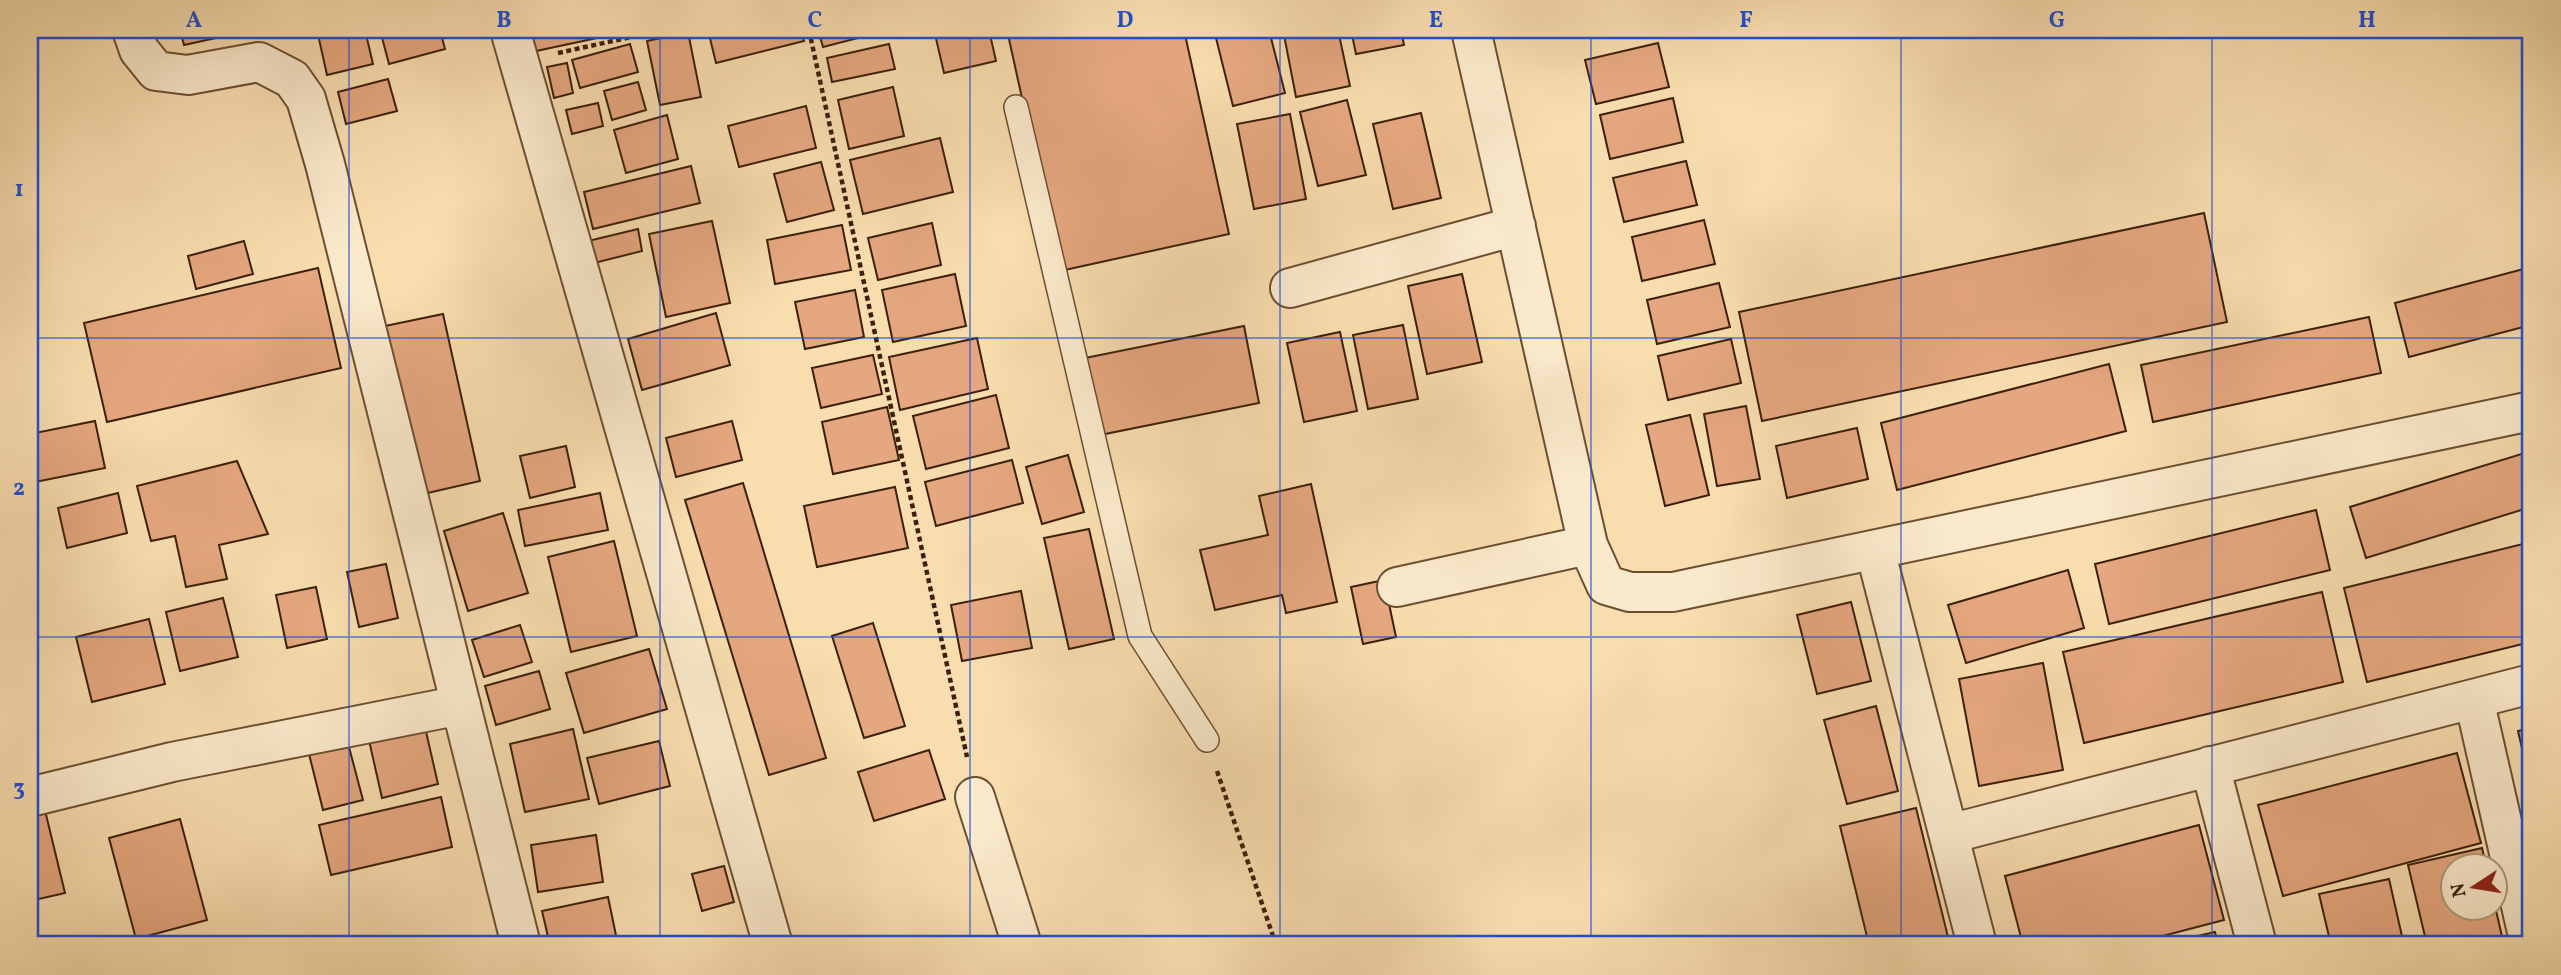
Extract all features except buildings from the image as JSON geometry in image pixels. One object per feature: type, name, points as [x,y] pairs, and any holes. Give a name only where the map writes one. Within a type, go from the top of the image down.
[{"type":"street","points":[[132,30],[139,50],[156,71],[188,75],[259,62],[292,79],[306,100],[325,164],[521,945]]},
{"type":"street","points":[[1471,30],[1588,545],[1606,585],[1630,592],[1673,592],[2531,411]]},
{"type":"street","points":[[514,46],[773,945]]},
{"type":"street","points":[[1290,288],[1516,226]]},
{"type":"street","points":[[1397,587],[1588,545]]},
{"type":"street","points":[[1875,551],[1977,945]]},
{"type":"street","points":[[1949,834],[2531,684]]},
{"type":"street","points":[[2474,699],[2530,945]]},
{"type":"street","points":[[30,797],[172,762],[461,705]]},
{"type":"street","points":[[2210,766],[2257,945]]},
{"type":"street","points":[[975,797],[1022,945]]},
{"type":"lane","points":[[1016,107],[1140,636],[1207,740]]},
{"type":"path","points":[[514,46],[663,30]]},
{"type":"path","points":[[809,30],[975,797]]},
{"type":"path","points":[[1207,740],[1276,945]]}]
